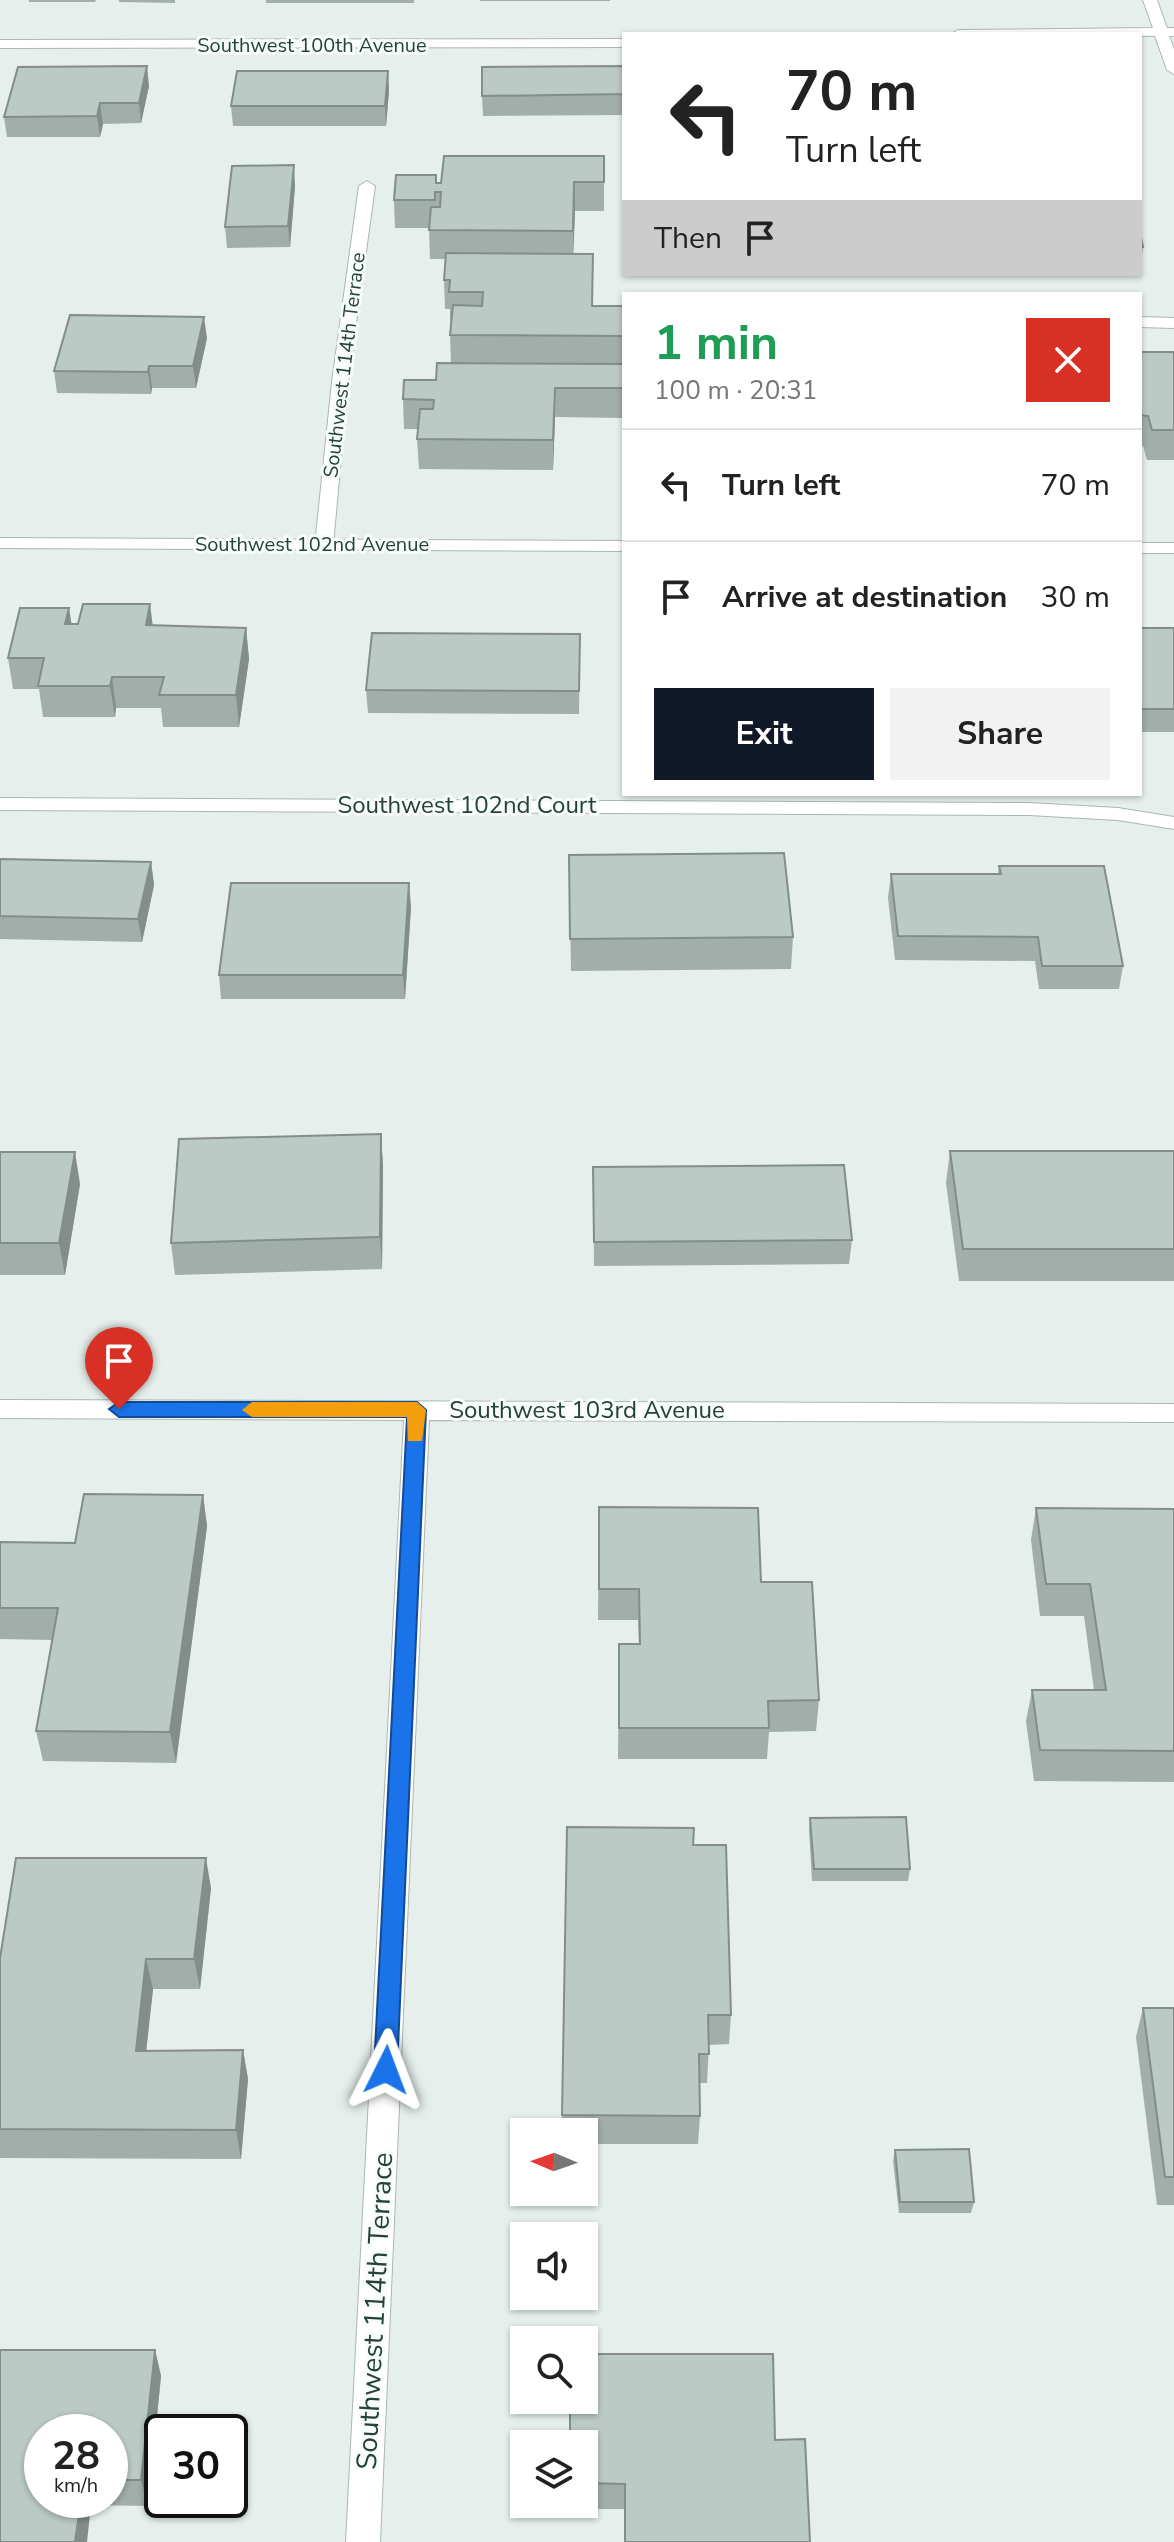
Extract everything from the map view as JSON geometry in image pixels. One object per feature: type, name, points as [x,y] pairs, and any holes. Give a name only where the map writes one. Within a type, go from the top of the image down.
[{"type":"street","points":[[1150,0],[1167,32],[1174,70]]},
{"type":"street","points":[[1142,32],[1167,32]]},
{"type":"street","name":"Southwest 100th Avenue","points":[[0,44],[622,43]]},
{"type":"street","name":"Southwest 114th Terrace","points":[[324,545],[340,382],[367,186]]},
{"type":"street","points":[[1142,322],[1174,323]]},
{"type":"street","name":"Southwest 102nd Avenue","points":[[0,543],[622,546]]},
{"type":"street","points":[[1142,548],[1174,548]]},
{"type":"street","name":"Southwest 102nd Court","points":[[0,804],[700,805],[1029,809],[1118,814],[1174,823]]},
{"type":"street","name":"Southwest 103rd Avenue","points":[[0,1409],[1174,1413]]},
{"type":"street","name":"Southwest 114th Terrace","points":[[363,2542],[417,1410]]},
{"type":"building","points":[[147,66],[139,103],[100,103],[97,116],[4,117],[18,67]]},
{"type":"building","points":[[622,66],[622,94],[482,96],[482,67]]},
{"type":"building","points":[[237,71],[388,71],[385,106],[231,106]]},
{"type":"building","points":[[444,156],[604,156],[604,182],[574,182],[573,231],[429,230],[431,207],[440,207],[441,192],[435,192],[435,200],[394,200],[396,175],[436,175],[436,183],[441,183]]},
{"type":"building","points":[[294,165],[288,226],[225,227],[232,166]]},
{"type":"building","points":[[446,253],[593,254],[592,306],[622,306],[622,336],[450,335],[453,305],[482,306],[483,292],[449,292],[450,280],[444,280]]},
{"type":"building","points":[[70,315],[204,317],[193,366],[149,366],[148,372],[54,371]]},
{"type":"building","points":[[1142,352],[1174,352],[1174,430],[1152,430],[1148,416],[1142,415]]},
{"type":"building","points":[[437,363],[622,364],[622,388],[555,388],[553,440],[417,439],[420,409],[433,409],[434,400],[403,399],[404,380],[436,380]]},
{"type":"building","points":[[83,604],[150,604],[146,625],[246,628],[236,695],[159,695],[164,677],[112,677],[110,686],[38,686],[44,658],[8,658],[20,608],[69,608],[65,624],[78,624]]},
{"type":"building","points":[[1142,628],[1174,628],[1174,709],[1142,709]]},
{"type":"building","points":[[372,633],[580,634],[579,691],[366,690]]},
{"type":"building","points":[[784,853],[793,937],[570,939],[569,855]]},
{"type":"building","points":[[0,859],[151,862],[138,919],[0,916]]},
{"type":"building","points":[[999,866],[1104,866],[1123,966],[1042,966],[1038,937],[898,936],[891,874],[1001,874]]},
{"type":"building","points":[[231,883],[409,883],[403,975],[219,975]]},
{"type":"building","points":[[381,1134],[380,1237],[171,1243],[179,1139]]},
{"type":"building","points":[[950,1151],[1174,1151],[1174,1249],[963,1249]]},
{"type":"building","points":[[0,1152],[75,1152],[59,1243],[0,1243]]},
{"type":"building","points":[[844,1165],[852,1240],[594,1242],[593,1167]]},
{"type":"building","points":[[84,1494],[203,1495],[170,1732],[36,1731],[58,1608],[0,1608],[0,1542],[75,1543]]},
{"type":"building","points":[[599,1507],[758,1508],[761,1582],[812,1582],[819,1700],[768,1701],[769,1728],[619,1728],[619,1644],[640,1644],[639,1589],[599,1589]]},
{"type":"building","points":[[1036,1508],[1174,1509],[1174,1751],[1040,1750],[1032,1690],[1106,1690],[1090,1584],[1046,1584]]},
{"type":"building","points":[[906,1817],[910,1869],[814,1869],[810,1818]]},
{"type":"building","points":[[567,1827],[694,1828],[693,1845],[726,1845],[731,2015],[708,2015],[709,2054],[699,2054],[700,2116],[562,2115]]},
{"type":"building","points":[[16,1858],[206,1858],[194,1959],[146,1959],[136,2051],[243,2050],[236,2130],[0,2129],[0,1958]]},
{"type":"building","points":[[1143,2008],[1174,2008],[1174,2177],[1165,2177]]},
{"type":"building","points":[[969,2149],[974,2202],[900,2202],[895,2150]]},
{"type":"building","points":[[0,2350],[155,2350],[148,2414],[144,2414],[141,2480],[128,2480],[128,2414],[24,2414],[24,2518],[78,2518],[75,2542],[0,2542]]},
{"type":"building","points":[[598,2354],[773,2354],[775,2440],[805,2439],[810,2542],[625,2542],[625,2484],[598,2483],[598,2430],[570,2430],[570,2414],[598,2414]]},
{"type":"slow traffic","points":[[252,1410],[417,1410],[415,1436]]},
{"type":"route","points":[[119,1409],[417,1410],[386,2070]]}]
